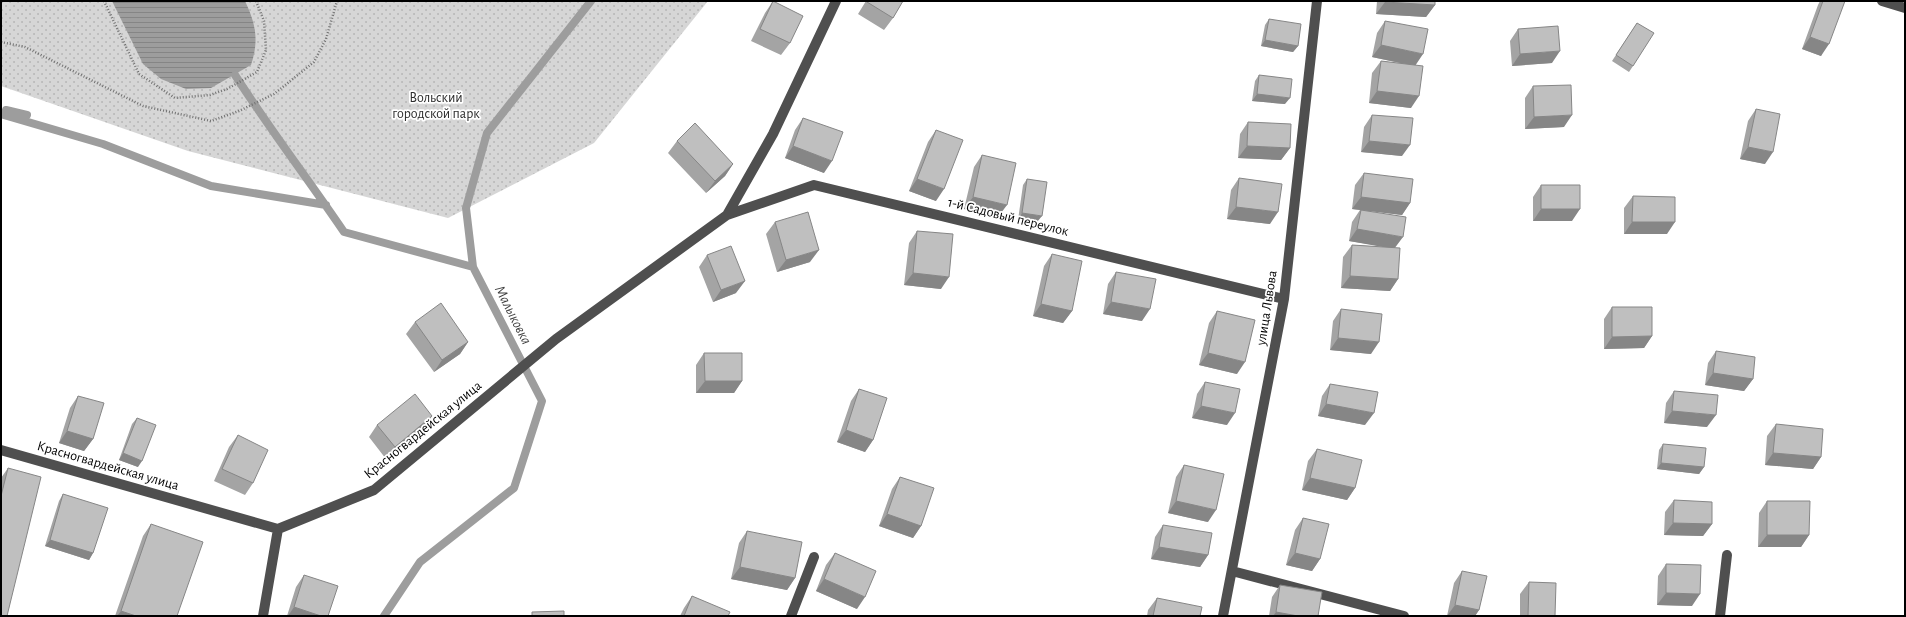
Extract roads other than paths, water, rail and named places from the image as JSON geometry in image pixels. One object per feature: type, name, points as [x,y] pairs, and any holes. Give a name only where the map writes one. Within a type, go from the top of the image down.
[{"type":"street","points":[[727,215],[773,134],[836,1]]},
{"type":"street","name":"улица Львова","points":[[1223,616],[1284,300],[1317,1]]},
{"type":"street","points":[[1882,1],[1905,8]]},
{"type":"street","name":"1-й Садовый переулок","points":[[727,215],[814,185],[1284,300]]},
{"type":"street","name":"Красногвардейская улица","points":[[1,450],[278,529],[374,490],[489,393],[556,339],[727,215]]},
{"type":"street","points":[[263,616],[278,529]]},
{"type":"street","points":[[1720,616],[1727,555]]},
{"type":"street","points":[[791,616],[814,556]]},
{"type":"street","points":[[1232,571],[1404,616]]},
{"type":"waterway","name":"Малыковка","points":[[384,616],[420,562],[514,488],[542,401],[473,267],[466,208],[487,133],[591,1]]},
{"type":"waterway","points":[[235,75],[344,232],[473,267]]},
{"type":"waterway","points":[[6,110],[27,115],[12,113]]},
{"type":"waterway","points":[[1,114],[103,144],[211,186],[326,205]]},
{"type":"park label","name":"Вольский городской парк","points":[[436,106]]}]
